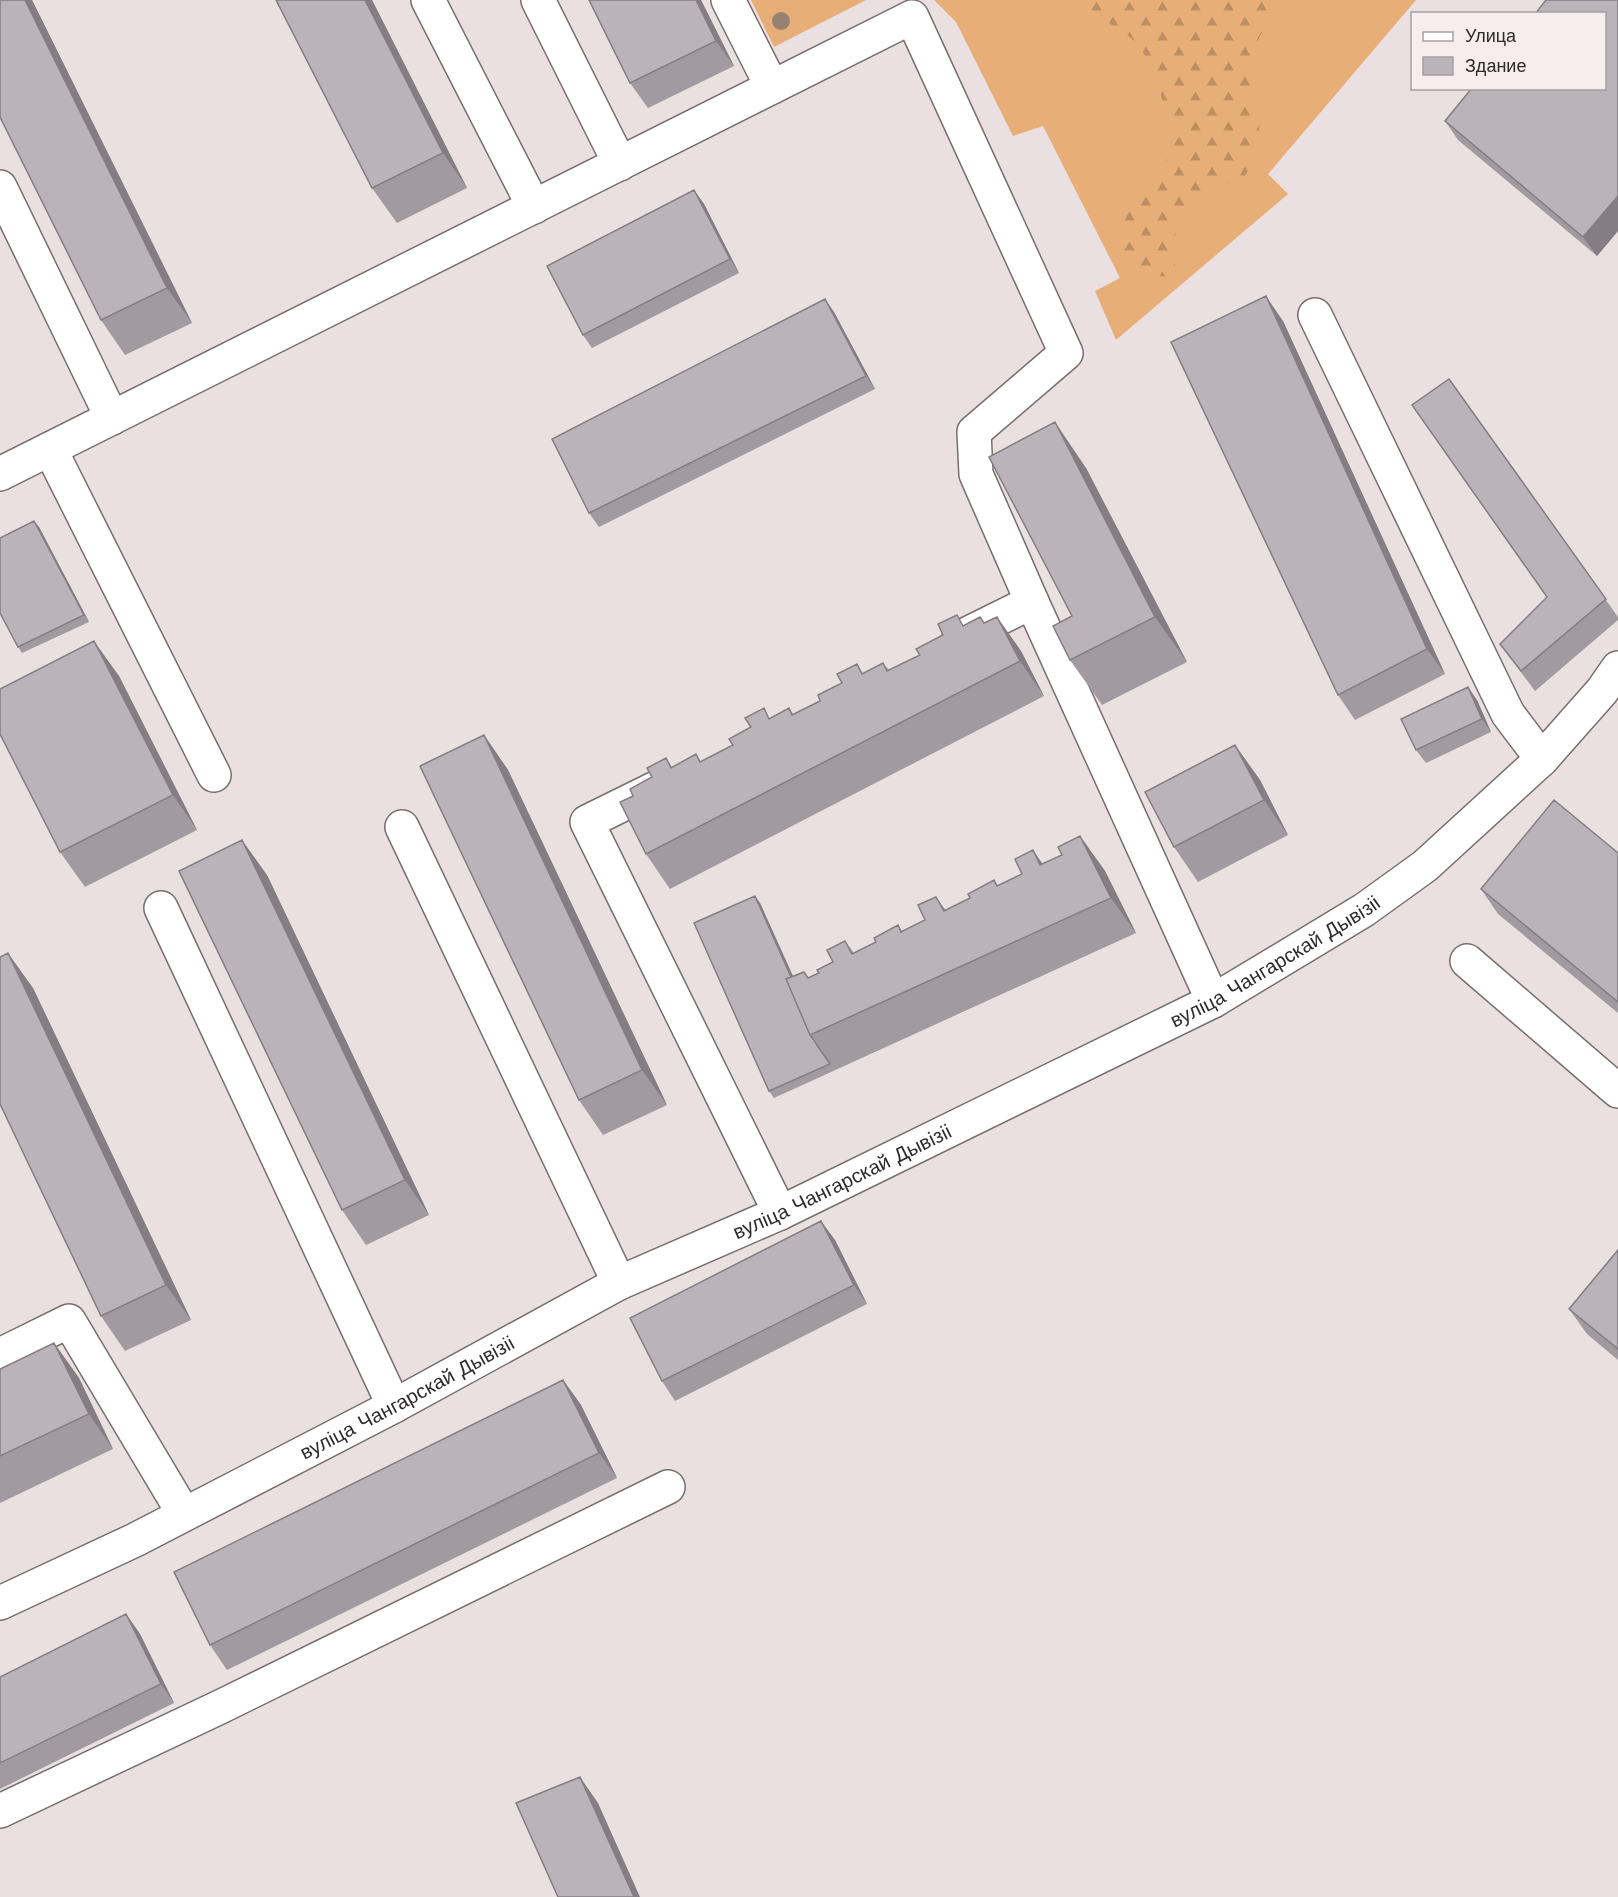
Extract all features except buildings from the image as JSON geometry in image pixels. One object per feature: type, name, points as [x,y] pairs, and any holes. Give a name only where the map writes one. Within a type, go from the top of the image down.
[{"type":"street","points":[[428,0],[534,207]]},
{"type":"street","points":[[538,0],[620,164]]},
{"type":"street","points":[[728,0],[772,87]]},
{"type":"street","points":[[0,474],[912,17],[1066,353],[974,432],[976,474],[1213,1001]]},
{"type":"street","points":[[0,187],[112,418]]},
{"type":"street","points":[[1315,315],[1508,714],[1542,759]]},
{"type":"street","points":[[50,449],[214,775]]},
{"type":"street","points":[[937,649],[1032,602]]},
{"type":"street","name":"вуліца Чангарскай Дывізіі","points":[[0,1604],[135,1540],[394,1406],[619,1283],[780,1213],[1213,1001],[1364,910],[1425,866],[1542,759],[1602,691],[1618,669]]},
{"type":"street","points":[[682,775],[587,822],[780,1213]]},
{"type":"street","points":[[402,827],[619,1283]]},
{"type":"street","points":[[161,908],[394,1406]]},
{"type":"street","points":[[1467,961],[1618,1091]]},
{"type":"street","points":[[0,1355],[69,1321],[184,1514]]},
{"type":"street","points":[[0,1810],[220,1707],[668,1487]]},
{"type":"green space","points":[[751,0],[866,0],[774,47]]},
{"type":"green space","points":[[934,0],[1416,0],[1268,174],[1288,194],[1116,340],[1095,291],[1120,278],[1043,126],[1013,136],[956,22]]},
{"type":"green space","points":[[1084,0],[1294,0],[1276,15],[1260,36],[1251,56],[1251,75],[1261,120],[1250,168],[1242,180],[1211,186],[1177,216],[1175,276],[1156,276],[1140,271],[1126,256],[1121,236],[1126,217],[1156,184],[1168,155],[1169,128],[1157,83],[1148,60],[1137,45],[1126,34],[1095,13]]}]
